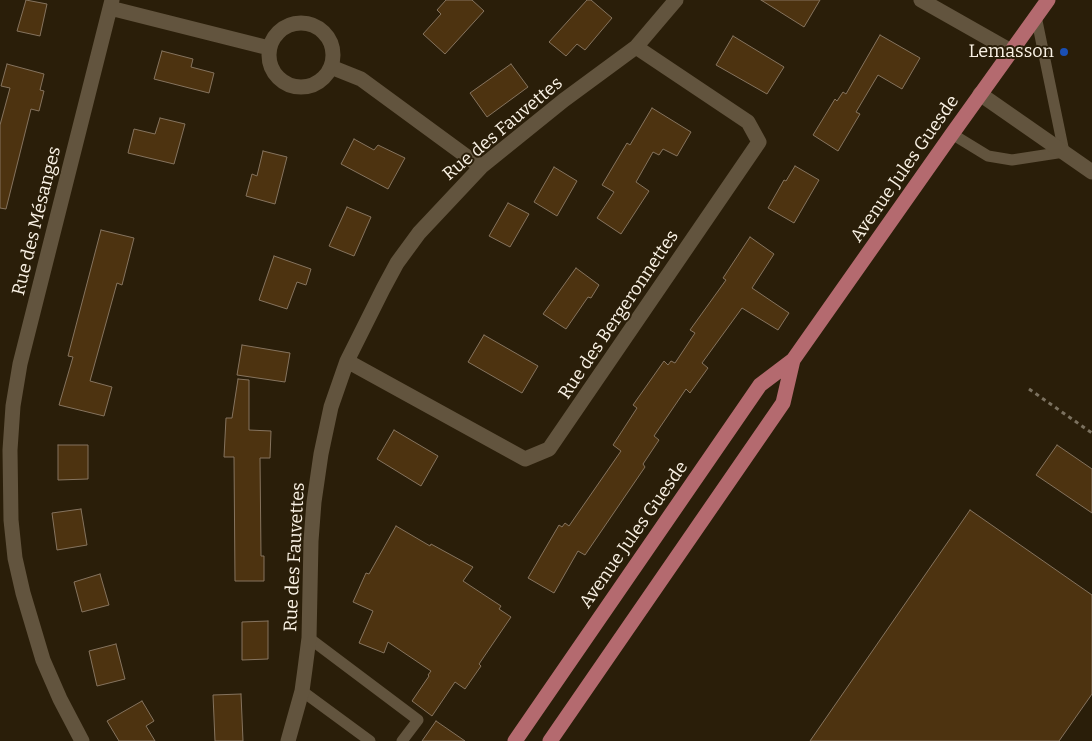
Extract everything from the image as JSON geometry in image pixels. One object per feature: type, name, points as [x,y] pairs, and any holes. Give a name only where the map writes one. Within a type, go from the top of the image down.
[{"type":"main road","name":"Avenue Jules Guesde","points":[[515,741],[760,385],[794,360],[1048,0]]},
{"type":"main road","name":"Avenue Jules Guesde","points":[[550,741],[783,403],[794,360]]},
{"type":"street","name":"Rue des Fauvettes","points":[[288,741],[302,691],[309,638],[311,541],[321,454],[332,407],[347,361],[397,263],[419,233],[481,167],[564,100],[636,48],[676,0]]},
{"type":"street","points":[[921,0],[1011,51]]},
{"type":"street","points":[[111,4],[269,48]]},
{"type":"street","name":"Rue des Mésanges","points":[[82,741],[60,699],[43,660],[23,593],[15,558],[11,520],[10,450],[13,406],[20,364],[111,4]]},
{"type":"street","points":[[299,22],[320,28],[332,46],[333,57],[331,67],[317,83],[307,87],[297,87],[282,81],[272,69],[268,59],[269,48],[273,38],[284,27],[299,22]]},
{"type":"street","name":"Rue des Bergeronnettes","points":[[347,361],[525,459],[549,450],[759,142],[748,122],[636,48]]},
{"type":"street","points":[[331,67],[361,79],[481,167]]},
{"type":"street","points":[[980,94],[1092,172]]},
{"type":"lane","points":[[952,134],[988,156],[1012,160],[1064,152],[1036,16]]},
{"type":"lane","points":[[309,638],[418,720],[402,741]]},
{"type":"lane","points":[[302,691],[370,741]]},
{"type":"path","points":[[1029,389],[1092,433]]},
{"type":"building","points":[[26,0],[47,4],[40,36],[17,31]]},
{"type":"building","points":[[446,0],[472,0],[484,11],[445,54],[423,34],[441,14],[437,10]]},
{"type":"building","points":[[587,0],[591,0],[612,18],[585,50],[577,44],[566,56],[549,42]]},
{"type":"building","points":[[761,0],[820,0],[804,27]]},
{"type":"building","points":[[880,35],[920,58],[902,89],[878,75],[856,112],[860,114],[838,151],[813,135],[835,99],[837,101],[843,92],[846,94]]},
{"type":"building","points":[[733,36],[784,67],[767,94],[716,65]]},
{"type":"building","points":[[162,51],[193,59],[191,67],[214,73],[209,93],[154,79]]},
{"type":"building","points":[[7,64],[44,74],[40,90],[44,91],[39,111],[31,109],[6,209],[0,208],[0,125],[10,88],[1,86]]},
{"type":"building","points":[[511,64],[528,87],[487,117],[470,93]]},
{"type":"building","points":[[652,108],[691,132],[677,156],[663,149],[659,155],[653,152],[636,182],[649,191],[621,234],[597,218],[614,192],[602,185],[627,143],[630,145]]},
{"type":"building","points":[[160,118],[185,124],[174,164],[128,153],[134,129],[155,134]]},
{"type":"building","points":[[354,139],[374,150],[378,145],[405,158],[388,189],[341,164]]},
{"type":"building","points":[[263,151],[287,157],[275,204],[246,196],[252,174],[257,176]]},
{"type":"building","points":[[795,166],[819,180],[794,223],[768,208],[784,180],[786,181]]},
{"type":"building","points":[[554,167],[577,181],[557,216],[534,202]]},
{"type":"building","points":[[508,203],[529,214],[510,247],[489,236]]},
{"type":"building","points":[[347,207],[371,217],[354,256],[329,246]]},
{"type":"building","points":[[101,230],[134,238],[122,285],[117,283],[90,381],[112,387],[104,416],[59,405],[73,357],[68,356]]},
{"type":"building","points":[[750,237],[774,254],[752,288],[789,313],[778,330],[742,308],[702,363],[708,368],[690,393],[686,389],[654,436],[659,440],[643,464],[645,467],[585,555],[578,551],[554,593],[528,578],[559,525],[562,527],[565,523],[569,526],[621,451],[613,445],[637,408],[633,405],[664,361],[668,365],[671,361],[675,363],[695,333],[690,330],[726,280],[723,278]]},
{"type":"building","points":[[274,256],[311,269],[306,285],[297,282],[287,309],[259,300]]},
{"type":"building","points":[[576,268],[599,285],[591,298],[588,297],[566,329],[543,314]]},
{"type":"building","points":[[484,335],[538,366],[522,393],[468,362]]},
{"type":"building","points":[[242,345],[290,353],[285,382],[237,375]]},
{"type":"building","points":[[238,379],[249,380],[249,430],[271,431],[270,458],[260,458],[261,556],[264,556],[264,581],[235,581],[234,457],[224,457],[226,418],[232,418]]},
{"type":"building","points":[[394,430],[438,456],[421,486],[377,459]]},
{"type":"building","points":[[58,445],[88,445],[88,479],[58,480]]},
{"type":"building","points":[[1057,445],[1092,469],[1092,513],[1036,475]]},
{"type":"building","points":[[81,509],[87,545],[57,550],[52,513]]},
{"type":"building","points":[[970,510],[1092,595],[1092,694],[1059,741],[810,741]]},
{"type":"building","points":[[396,526],[430,546],[431,544],[473,567],[463,581],[501,606],[499,609],[511,617],[479,664],[481,666],[465,689],[455,682],[432,716],[412,701],[431,671],[388,642],[384,653],[359,643],[373,611],[353,602],[366,573],[369,574]]},
{"type":"building","points":[[100,574],[109,605],[82,612],[74,582]]},
{"type":"building","points":[[268,621],[268,659],[242,660],[242,622]]},
{"type":"building","points":[[116,644],[125,679],[97,686],[89,651]]},
{"type":"building","points":[[241,694],[243,741],[215,741],[213,695]]},
{"type":"building","points":[[142,701],[154,721],[146,726],[155,741],[119,741],[107,721]]},
{"type":"building","points":[[436,721],[465,741],[422,741]]},
{"type":"place","name":"Lemasson","points":[[1064,52]]}]
